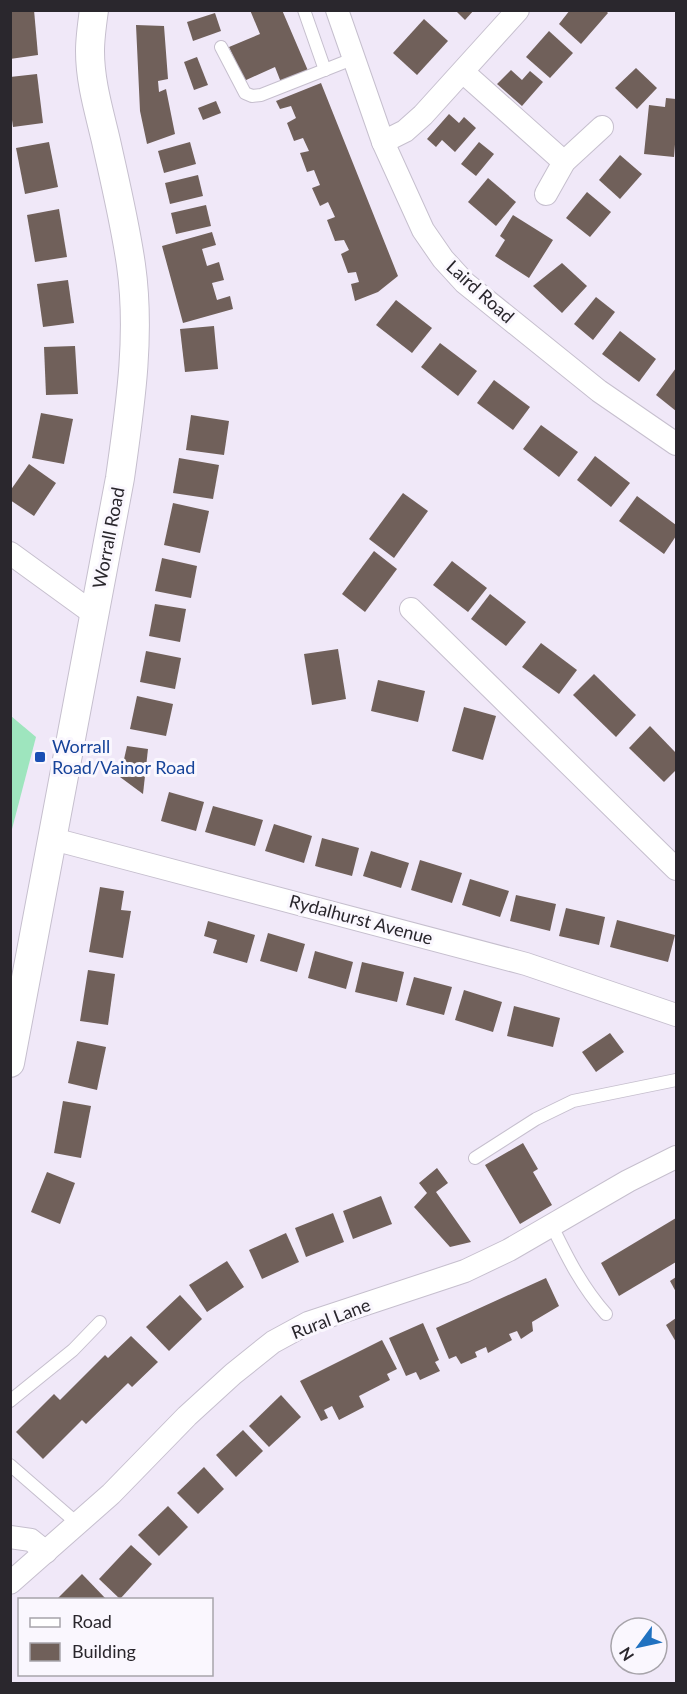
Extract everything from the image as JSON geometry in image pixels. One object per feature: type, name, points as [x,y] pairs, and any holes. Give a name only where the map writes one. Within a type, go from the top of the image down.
[{"type":"street","name":"Worrall Road","points":[[10,1063],[120,478],[134,363],[136,311],[131,268],[123,215],[93,87],[90,51],[94,10]]},
{"type":"street","name":"Laird Road","points":[[337,10],[383,142],[423,230],[443,259],[465,283],[599,391],[676,444]]},
{"type":"street","points":[[383,142],[405,131],[423,115],[518,10]]},
{"type":"street","points":[[463,72],[564,162]]},
{"type":"street","points":[[546,194],[564,162],[602,127]]},
{"type":"street","points":[[10,552],[94,614]]},
{"type":"street","points":[[411,609],[676,869]]},
{"type":"street","name":"Rydalhurst Avenue","points":[[53,839],[526,964],[673,1008]]},
{"type":"street","name":"Rural Lane","points":[[10,1583],[111,1494],[187,1416],[233,1374],[273,1342],[308,1323],[465,1271],[509,1250],[628,1181],[676,1157]]},
{"type":"street","points":[[10,1538],[31,1540],[46,1552]]},
{"type":"lane","points":[[304,10],[325,70]]},
{"type":"lane","points":[[221,48],[244,93],[252,96],[261,95],[355,58]]},
{"type":"lane","points":[[475,1158],[536,1119],[573,1101],[676,1080]]},
{"type":"lane","points":[[552,1226],[577,1276],[592,1299],[606,1314]]},
{"type":"lane","points":[[10,1401],[73,1350],[100,1322]]},
{"type":"lane","points":[[10,1465],[78,1524]]},
{"type":"green space","points":[[11,716],[36,737],[11,833]]},
{"type":"building","points":[[10,10],[34,10],[38,55],[10,59]]},
{"type":"building","points":[[250,10],[282,10],[309,73],[282,85],[275,67],[244,81],[229,47],[260,34]]},
{"type":"building","points":[[455,10],[474,10],[465,20]]},
{"type":"building","points":[[570,10],[605,10],[608,13],[581,44],[559,24]]},
{"type":"building","points":[[215,13],[221,31],[193,41],[187,22]]},
{"type":"building","points":[[424,19],[448,41],[417,75],[393,53]]},
{"type":"building","points":[[136,25],[164,26],[168,79],[158,81],[159,92],[166,89],[175,134],[147,144],[140,111]]},
{"type":"building","points":[[549,31],[573,53],[550,78],[526,57]]},
{"type":"building","points":[[197,57],[208,85],[194,90],[184,62]]},
{"type":"building","points":[[636,68],[657,88],[637,109],[615,88]]},
{"type":"building","points":[[511,70],[522,80],[530,71],[543,82],[522,106],[497,84]]},
{"type":"building","points":[[37,74],[43,123],[13,127],[10,77]]},
{"type":"building","points":[[321,83],[398,276],[378,292],[355,301],[351,284],[359,282],[356,272],[348,273],[341,254],[349,250],[344,240],[335,241],[327,220],[335,217],[328,202],[320,206],[312,188],[320,185],[314,170],[307,172],[300,153],[309,151],[303,138],[294,141],[287,123],[296,118],[291,106],[280,109],[276,101]]},
{"type":"building","points":[[666,98],[676,99],[674,157],[644,154],[649,105],[665,107]]},
{"type":"building","points":[[216,101],[221,113],[203,120],[198,108]]},
{"type":"building","points":[[449,114],[459,123],[464,117],[476,128],[455,152],[442,140],[436,147],[427,139]]},
{"type":"building","points":[[49,142],[58,187],[25,194],[16,148]]},
{"type":"building","points":[[190,142],[196,164],[164,173],[158,151]]},
{"type":"building","points":[[479,142],[494,154],[476,176],[461,164]]},
{"type":"building","points":[[620,155],[642,174],[620,199],[599,180]]},
{"type":"building","points":[[198,175],[203,196],[170,204],[165,183]]},
{"type":"building","points":[[488,178],[516,202],[496,226],[468,202]]},
{"type":"building","points":[[587,192],[611,212],[590,237],[566,218]]},
{"type":"building","points":[[206,205],[211,226],[176,234],[171,213]]},
{"type":"building","points":[[59,209],[67,257],[35,262],[27,215]]},
{"type":"building","points":[[513,215],[553,240],[529,278],[495,256],[505,240],[500,236]]},
{"type":"building","points":[[212,232],[216,245],[202,249],[207,266],[219,262],[224,280],[212,283],[217,300],[230,296],[233,309],[183,323],[162,246]]},
{"type":"building","points":[[562,263],[587,286],[562,313],[533,286]]},
{"type":"building","points":[[68,280],[74,323],[43,327],[37,284]]},
{"type":"building","points":[[596,297],[615,312],[593,340],[574,324]]},
{"type":"building","points":[[396,300],[432,328],[412,353],[376,325]]},
{"type":"building","points":[[214,326],[218,369],[185,372],[180,329]]},
{"type":"building","points":[[620,331],[656,359],[639,382],[602,354]]},
{"type":"building","points":[[440,343],[477,371],[458,396],[421,367]]},
{"type":"building","points":[[75,346],[78,394],[46,395],[44,347]]},
{"type":"building","points":[[676,368],[676,411],[656,395]]},
{"type":"building","points":[[494,380],[530,407],[513,430],[477,403]]},
{"type":"building","points":[[41,413],[73,419],[64,464],[32,458]]},
{"type":"building","points":[[191,415],[229,421],[224,455],[186,450]]},
{"type":"building","points":[[541,425],[578,452],[559,477],[523,449]]},
{"type":"building","points":[[595,456],[630,483],[611,507],[577,480]]},
{"type":"building","points":[[179,458],[219,465],[213,499],[173,493]]},
{"type":"building","points":[[29,464],[56,483],[34,516],[10,500],[10,491]]},
{"type":"building","points":[[403,493],[428,511],[394,558],[369,539]]},
{"type":"building","points":[[637,496],[676,525],[676,536],[664,554],[619,521]]},
{"type":"building","points":[[173,503],[209,511],[200,553],[164,545]]},
{"type":"building","points":[[374,551],[397,569],[365,612],[342,594]]},
{"type":"building","points":[[162,558],[197,566],[191,598],[155,591]]},
{"type":"building","points":[[452,561],[487,588],[468,612],[433,585]]},
{"type":"building","points":[[490,594],[526,622],[506,646],[471,619]]},
{"type":"building","points":[[155,604],[186,609],[180,642],[149,636]]},
{"type":"building","points":[[541,643],[577,670],[559,694],[522,667]]},
{"type":"building","points":[[338,649],[346,699],[312,705],[304,654]]},
{"type":"building","points":[[146,651],[181,658],[175,689],[140,682]]},
{"type":"building","points":[[594,674],[636,715],[616,737],[573,695]]},
{"type":"building","points":[[378,680],[425,691],[418,722],[371,711]]},
{"type":"building","points":[[137,696],[173,704],[166,736],[130,729]]},
{"type":"building","points":[[464,707],[496,716],[483,760],[452,751]]},
{"type":"building","points":[[650,726],[676,753],[676,770],[664,782],[629,748]]},
{"type":"building","points":[[127,746],[148,749],[143,794],[120,777]]},
{"type":"building","points":[[169,792],[204,802],[196,831],[161,821]]},
{"type":"building","points":[[213,806],[263,820],[255,846],[205,832]]},
{"type":"building","points":[[274,824],[312,836],[304,863],[265,851]]},
{"type":"building","points":[[322,838],[359,848],[352,876],[315,866]]},
{"type":"building","points":[[371,851],[409,863],[401,888],[363,876]]},
{"type":"building","points":[[420,860],[462,873],[452,903],[411,890]]},
{"type":"building","points":[[470,879],[509,891],[500,917],[462,905]]},
{"type":"building","points":[[100,887],[124,891],[121,910],[131,911],[123,958],[89,952]]},
{"type":"building","points":[[516,895],[556,904],[550,931],[510,921]]},
{"type":"building","points":[[566,908],[605,917],[599,945],[559,936]]},
{"type":"building","points":[[617,920],[675,935],[668,962],[610,947]]},
{"type":"building","points":[[208,921],[255,935],[247,963],[213,953],[217,940],[204,936]]},
{"type":"building","points":[[268,933],[305,944],[297,972],[260,961]]},
{"type":"building","points":[[315,951],[353,962],[346,989],[308,978]]},
{"type":"building","points":[[362,962],[404,972],[397,1002],[355,992]]},
{"type":"building","points":[[88,970],[115,974],[108,1025],[80,1021]]},
{"type":"building","points":[[414,977],[452,987],[444,1015],[406,1005]]},
{"type":"building","points":[[464,990],[502,1002],[493,1032],[455,1020]]},
{"type":"building","points":[[514,1006],[560,1018],[553,1047],[507,1036]]},
{"type":"building","points":[[610,1033],[624,1052],[596,1072],[582,1052]]},
{"type":"building","points":[[77,1041],[106,1047],[97,1090],[68,1083]]},
{"type":"building","points":[[63,1101],[91,1106],[81,1158],[54,1153]]},
{"type":"building","points":[[523,1143],[538,1169],[533,1172],[552,1205],[520,1224],[485,1165]]},
{"type":"building","points":[[437,1168],[448,1183],[436,1192],[471,1242],[450,1247],[414,1207],[427,1193],[419,1183]]},
{"type":"building","points":[[47,1172],[75,1183],[60,1224],[31,1212]]},
{"type":"building","points":[[381,1196],[392,1224],[353,1239],[343,1211]]},
{"type":"building","points":[[333,1213],[344,1242],[306,1257],[295,1228]]},
{"type":"building","points":[[676,1218],[676,1262],[619,1296],[601,1263]]},
{"type":"building","points":[[286,1233],[299,1262],[262,1279],[249,1250]]},
{"type":"building","points":[[227,1261],[244,1287],[207,1312],[189,1285]]},
{"type":"building","points":[[676,1277],[676,1292],[670,1281]]},
{"type":"building","points":[[546,1278],[559,1306],[532,1322],[533,1331],[521,1339],[517,1331],[509,1334],[512,1340],[488,1353],[486,1347],[475,1352],[477,1357],[461,1364],[456,1356],[449,1359],[436,1328]]},
{"type":"building","points":[[180,1295],[202,1319],[169,1351],[146,1327]]},
{"type":"building","points":[[676,1318],[676,1342],[666,1325]]},
{"type":"building","points":[[423,1323],[439,1360],[435,1362],[440,1371],[420,1380],[416,1372],[406,1376],[389,1338]]},
{"type":"building","points":[[131,1336],[158,1362],[132,1387],[128,1383],[86,1424],[82,1420],[43,1459],[16,1432],[54,1394],[60,1400],[105,1355],[108,1358]]},
{"type":"building","points":[[382,1340],[397,1369],[387,1374],[390,1380],[359,1396],[364,1407],[339,1420],[332,1406],[324,1410],[328,1418],[321,1421],[300,1381]]},
{"type":"building","points":[[281,1395],[301,1417],[269,1447],[249,1426]]},
{"type":"building","points":[[243,1430],[263,1451],[236,1477],[216,1455]]},
{"type":"building","points":[[204,1467],[224,1489],[198,1514],[177,1493]]},
{"type":"building","points":[[168,1506],[188,1527],[159,1556],[138,1535]]},
{"type":"building","points":[[131,1545],[152,1564],[121,1598],[99,1579]]},
{"type":"building","points":[[82,1574],[105,1598],[58,1598]]},
{"type":"place","name":"Worrall Road/Vainor Road","points":[[40,757]]}]
